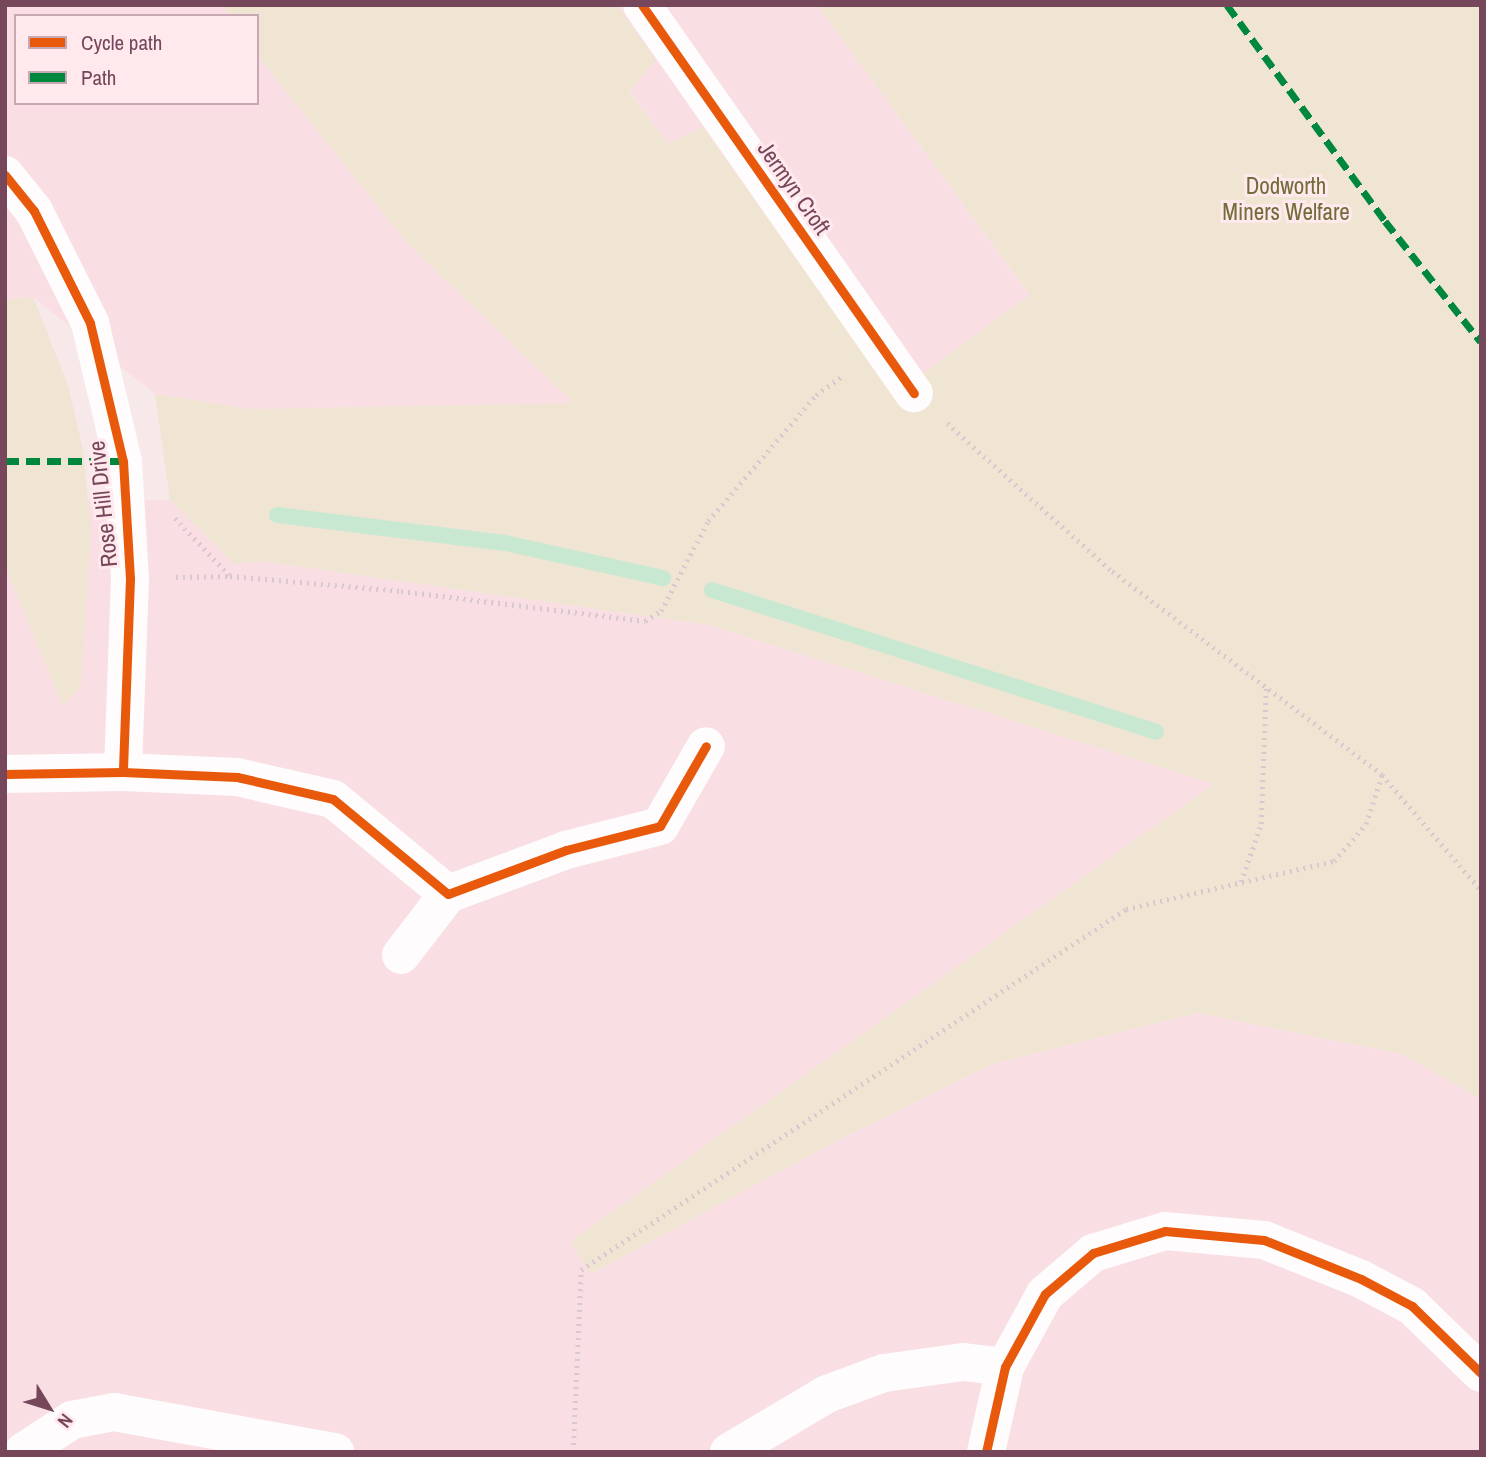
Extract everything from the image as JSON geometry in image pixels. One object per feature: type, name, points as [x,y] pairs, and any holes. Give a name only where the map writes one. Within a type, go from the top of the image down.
[{"type":"street","name":"Jermyn Croft","points":[[642,5],[914,393]]},
{"type":"street","name":"Rose Hill Drive","points":[[5,175],[34,211],[90,323],[123,460],[130,578],[123,772]]},
{"type":"street","points":[[401,955],[448,894],[566,850],[660,826],[706,746]]},
{"type":"street","points":[[5,774],[123,772],[237,777],[332,799],[448,894]]},
{"type":"street","points":[[986,1452],[1005,1367],[1045,1294],[1093,1253],[1165,1231],[1264,1240],[1361,1279],[1412,1306],[1481,1373]]},
{"type":"street","points":[[729,1452],[827,1394],[884,1373],[963,1362],[1005,1367]]},
{"type":"street","points":[[23,1452],[72,1420],[114,1412],[335,1452]]},
{"type":"path","points":[[130,578],[230,576],[531,605],[645,621],[661,611],[708,521],[816,395],[882,347]]},
{"type":"path","points":[[914,393],[1110,570],[1382,775],[1481,890]]},
{"type":"path","points":[[126,512],[165,507],[230,576]]},
{"type":"path","points":[[1241,882],[1261,824],[1266,688]]},
{"type":"path","points":[[573,1452],[581,1270],[1126,909],[1334,861],[1366,824],[1382,775]]},
{"type":"shaded area","points":[[5,5],[222,5],[229,14],[14,14],[14,105],[259,105],[259,58],[409,245],[574,403],[251,409],[155,394],[33,297],[5,300]]},
{"type":"shaded area","points":[[617,5],[817,5],[1030,296],[918,377],[805,271],[703,127],[668,144],[629,91],[656,60]]},
{"type":"shaded area","points":[[5,500],[208,500],[260,561],[709,625],[1215,784],[570,1242],[842,1138],[993,1064],[1198,1013],[1402,1054],[1481,1099],[1481,1452],[5,1452]]},
{"type":"green space","name":"Dodworth Miners Welfare","points":[[222,5],[617,5],[656,60],[629,92],[668,144],[703,127],[805,271],[918,377],[1030,295],[817,5],[1481,5],[1481,1099],[1402,1054],[1198,1013],[993,1064],[842,1138],[591,1274],[570,1242],[1214,784],[709,625],[260,561],[234,564],[170,500],[155,394],[251,409],[574,403],[409,245],[259,58],[259,14],[229,14]]},
{"type":"green space","points":[[33,297],[68,385],[83,450],[91,530],[81,685],[63,707],[5,566],[5,300]]},
{"type":"waterway","points":[[277,515],[505,543],[663,578]]},
{"type":"waterway","points":[[712,590],[1156,732]]},
{"type":"marked path","points":[[1227,5],[1385,221],[1481,342]]},
{"type":"marked path","points":[[5,461],[123,461]]},
{"type":"cycle path","points":[[642,5],[914,393]]},
{"type":"cycle path","points":[[5,175],[34,211],[90,323],[123,461],[130,578],[123,772]]},
{"type":"cycle path","points":[[5,774],[123,772],[237,777],[333,799],[448,894],[566,850],[660,826],[706,746]]},
{"type":"cycle path","points":[[986,1452],[1005,1367],[1045,1294],[1093,1253],[1165,1231],[1264,1240],[1361,1279],[1412,1306],[1481,1373]]}]
